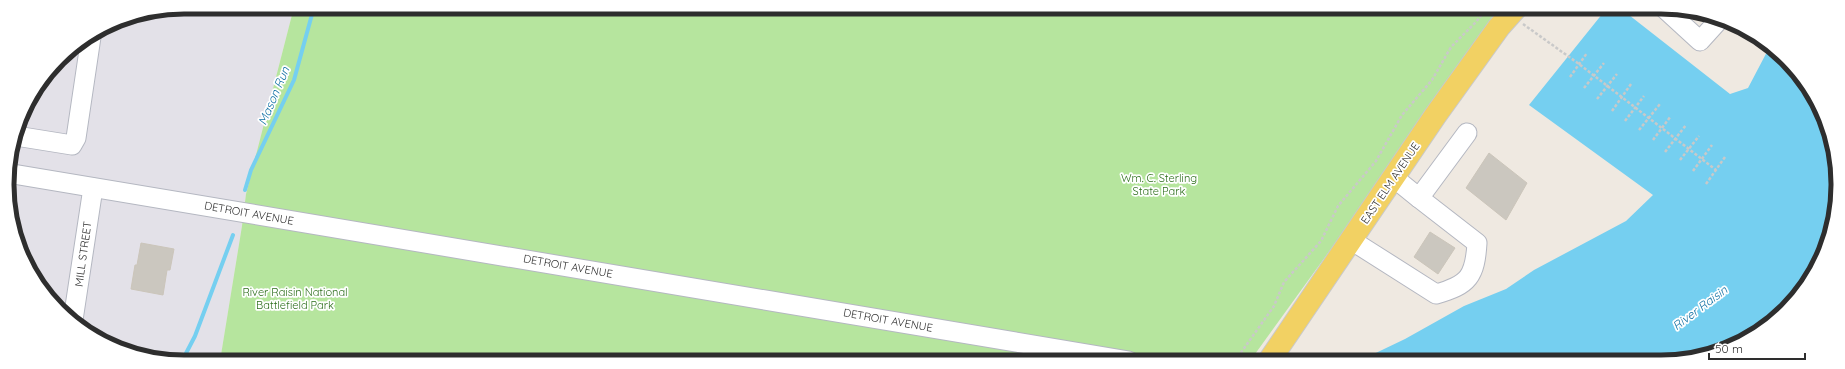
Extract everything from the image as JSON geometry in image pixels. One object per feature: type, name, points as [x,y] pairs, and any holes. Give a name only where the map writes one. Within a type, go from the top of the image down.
[{"type":"main road","name":"EAST ELM AVENUE","points":[[1274,355],[1393,177],[1471,66],[1511,14]]},
{"type":"street","points":[[1671,14],[1700,41],[1716,23]]},
{"type":"street","points":[[21,137],[72,145],[76,138],[90,43]]},
{"type":"street","points":[[1419,198],[1467,133]]},
{"type":"street","name":"DETROIT AVENUE","points":[[14,174],[1093,355]]},
{"type":"street","points":[[1351,240],[1436,294],[1451,290],[1469,277],[1476,263],[1477,243],[1393,177]]},
{"type":"street","name":"MILL STREET","points":[[74,314],[93,188]]},
{"type":"path","points":[[1239,355],[1274,306],[1284,282],[1321,241],[1338,206],[1376,160],[1402,115],[1432,80],[1450,47],[1482,14]]},
{"type":"path","points":[[1516,14],[1529,29],[1579,64],[1716,170]]},
{"type":"path","points":[[1570,77],[1587,53]]},
{"type":"path","points":[[1584,88],[1604,63]]},
{"type":"path","points":[[1597,99],[1617,74]]},
{"type":"path","points":[[1612,111],[1621,96],[1631,84]]},
{"type":"path","points":[[1625,121],[1644,96]]},
{"type":"path","points":[[1639,130],[1660,104]]},
{"type":"path","points":[[1653,140],[1671,116]]},
{"type":"path","points":[[1665,152],[1686,125]]},
{"type":"path","points":[[1680,160],[1699,136]]},
{"type":"path","points":[[1693,171],[1712,145]]},
{"type":"path","points":[[1706,184],[1725,157]]},
{"type":"shaded area","points":[[173,14],[292,14],[246,194],[221,355],[173,355],[140,349],[119,342],[99,332],[72,313],[49,288],[37,270],[27,250],[17,218],[14,196],[15,162],[23,130],[37,99],[56,72],[72,56],[99,37],[119,27],[151,17]]},
{"type":"green space","name":"Wm. C. Sterling State Park","points":[[292,14],[1501,14],[1254,355],[221,355],[246,194]]},
{"type":"water","name":"River Raisin","points":[[1602,14],[1628,14],[1730,94],[1748,88],[1767,51],[1789,72],[1808,99],[1818,119],[1828,151],[1831,173],[1830,207],[1822,239],[1808,270],[1789,297],[1764,320],[1746,332],[1726,342],[1694,352],[1672,355],[1372,355],[1405,339],[1464,306],[1506,289],[1534,270],[1626,221],[1653,195],[1529,105]]},
{"type":"building","points":[[1489,153],[1527,183],[1506,220],[1466,188]]},
{"type":"building","points":[[1430,232],[1455,248],[1438,274],[1414,257]]},
{"type":"building","points":[[141,243],[174,249],[170,270],[167,270],[163,295],[131,289]]},
{"type":"waterway","name":"Mason Run","points":[[245,190],[251,170],[294,80],[312,14]]},
{"type":"waterway","name":"Mason Run","points":[[185,355],[195,336],[233,235]]},
{"type":"park label","name":"River Raisin National Battlefield Park","points":[[295,298]]}]
